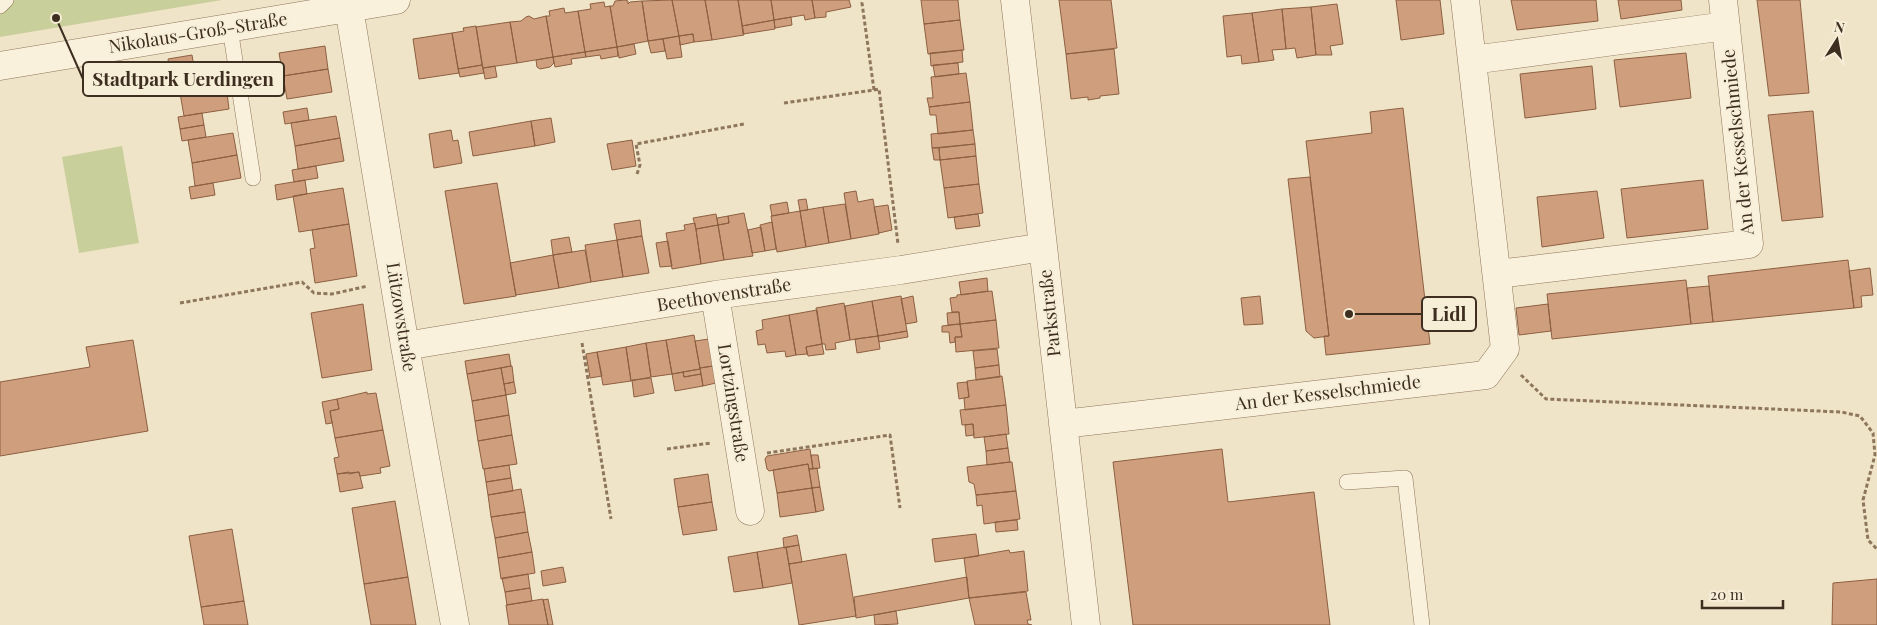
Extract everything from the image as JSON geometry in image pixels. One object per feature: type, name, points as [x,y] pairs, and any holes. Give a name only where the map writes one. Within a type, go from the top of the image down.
[{"type":"street","name":"Nikolaus-Groß-Straße","points":[[0,66],[396,0]]},
{"type":"street","name":"Parkstraße","points":[[1015,0],[1086,625]]},
{"type":"street","points":[[1465,0],[1505,349],[1500,356]]},
{"type":"street","name":"Lützowstraße","points":[[349,8],[405,346],[455,625]]},
{"type":"street","name":"An der Kesselschmiede","points":[[1472,60],[1725,13],[1749,244],[1497,274]]},
{"type":"street","name":"Beethovenstraße","points":[[405,346],[715,295],[901,270],[1043,247]]},
{"type":"street","name":"Lortzingstraße","points":[[715,295],[750,511]]},
{"type":"street","name":"An der Kesselschmiede","points":[[1063,424],[1486,375],[1500,356]]},
{"type":"lane","points":[[0,6],[6,0]]},
{"type":"lane","points":[[230,28],[253,178]]},
{"type":"lane","points":[[1346,482],[1405,478],[1422,625]]},
{"type":"path","points":[[863,0],[874,90]]},
{"type":"path","points":[[784,103],[879,89],[901,270]]},
{"type":"path","points":[[637,174],[640,166],[636,144],[744,124]]},
{"type":"path","points":[[180,303],[302,282],[314,293],[332,294],[395,281]]},
{"type":"path","points":[[577,318],[611,519]]},
{"type":"path","points":[[1500,356],[1546,399],[1841,412],[1860,416],[1873,433],[1875,456],[1863,500],[1868,540],[1877,549]]},
{"type":"path","points":[[667,449],[741,448],[890,435],[900,508]]},
{"type":"green space","points":[[0,0],[222,0],[0,37]]},
{"type":"green space","points":[[122,146],[139,243],[79,253],[62,157]]},
{"type":"building","points":[[672,0],[679,36],[648,41],[642,1]]},
{"type":"building","points":[[672,0],[705,0],[712,40],[694,42],[693,34],[679,36]]},
{"type":"building","points":[[705,0],[738,0],[744,35],[712,40]]},
{"type":"building","points":[[738,0],[771,0],[774,20],[742,26]]},
{"type":"building","points":[[771,0],[812,0],[815,18],[805,20],[804,15],[774,20]]},
{"type":"building","points":[[812,0],[849,0],[851,7],[826,12],[826,17],[815,18]]},
{"type":"building","points":[[921,0],[958,0],[960,20],[924,24]]},
{"type":"building","points":[[1059,0],[1111,0],[1117,48],[1066,54]]},
{"type":"building","points":[[1396,0],[1440,0],[1444,34],[1401,40]]},
{"type":"building","points":[[1511,0],[1596,0],[1598,21],[1517,30]]},
{"type":"building","points":[[1618,0],[1681,0],[1682,10],[1621,19]]},
{"type":"building","points":[[1757,0],[1800,0],[1809,93],[1769,96]]},
{"type":"building","points":[[615,1],[628,1],[628,4],[630,2],[642,1],[648,41],[617,47],[610,6],[613,6]]},
{"type":"building","points":[[604,2],[605,7],[610,6],[617,47],[585,52],[578,11],[591,9],[590,4]]},
{"type":"building","points":[[1337,4],[1343,44],[1330,46],[1332,55],[1316,55],[1311,7]]},
{"type":"building","points":[[1311,7],[1316,55],[1297,58],[1295,48],[1286,49],[1282,9]]},
{"type":"building","points":[[564,8],[565,13],[578,11],[585,52],[553,57],[546,16],[550,16],[549,11]]},
{"type":"building","points":[[1282,9],[1286,49],[1272,50],[1274,60],[1259,62],[1252,13]]},
{"type":"building","points":[[1252,13],[1259,62],[1242,64],[1241,55],[1227,57],[1223,16]]},
{"type":"building","points":[[529,16],[534,19],[546,16],[553,57],[517,63],[510,22],[521,21]]},
{"type":"building","points":[[791,17],[792,25],[775,28],[774,20]]},
{"type":"building","points":[[774,20],[775,29],[743,34],[742,26]]},
{"type":"building","points":[[960,20],[964,50],[928,54],[924,24]]},
{"type":"building","points":[[510,22],[517,63],[483,68],[476,27]]},
{"type":"building","points":[[476,26],[482,65],[458,69],[452,33],[464,31],[463,28]]},
{"type":"building","points":[[452,33],[459,73],[419,79],[413,39]]},
{"type":"building","points":[[693,34],[694,42],[680,45],[679,36]]},
{"type":"building","points":[[679,36],[682,57],[667,59],[663,39]]},
{"type":"building","points":[[663,39],[665,51],[651,53],[648,41]]},
{"type":"building","points":[[634,44],[636,54],[619,58],[617,47]]},
{"type":"building","points":[[325,46],[328,69],[283,76],[279,53]]},
{"type":"building","points":[[617,47],[618,56],[601,59],[600,55],[586,57],[585,52]]},
{"type":"building","points":[[1114,49],[1119,94],[1100,96],[1100,98],[1088,100],[1088,97],[1071,99],[1066,54]]},
{"type":"building","points":[[962,50],[963,62],[931,66],[930,53]]},
{"type":"building","points":[[585,52],[586,57],[571,59],[572,64],[555,67],[553,57]]},
{"type":"building","points":[[1686,53],[1691,98],[1620,107],[1614,60]]},
{"type":"building","points":[[192,55],[194,67],[170,71],[168,59]]},
{"type":"building","points":[[553,57],[554,63],[550,67],[540,69],[537,67],[536,60]]},
{"type":"building","points":[[958,63],[959,74],[935,77],[933,65]]},
{"type":"building","points":[[482,65],[484,73],[460,77],[458,69]]},
{"type":"building","points":[[495,66],[497,77],[485,79],[483,68]]},
{"type":"building","points":[[1592,66],[1596,109],[1525,118],[1520,74]]},
{"type":"building","points":[[328,69],[332,92],[287,99],[283,76]]},
{"type":"building","points":[[966,73],[970,102],[929,107],[927,98],[933,98],[931,77]]},
{"type":"building","points":[[226,85],[229,109],[184,116],[180,93]]},
{"type":"building","points":[[970,102],[973,130],[938,134],[936,115],[930,115],[929,107]]},
{"type":"building","points":[[307,108],[309,120],[285,124],[283,112]]},
{"type":"building","points":[[1403,108],[1430,344],[1326,355],[1324,336],[1329,336],[1306,141],[1372,133],[1370,112]]},
{"type":"building","points":[[1813,111],[1823,217],[1782,221],[1768,115]]},
{"type":"building","points":[[202,113],[204,125],[180,129],[178,117]]},
{"type":"building","points":[[336,116],[340,138],[295,146],[291,123]]},
{"type":"building","points":[[551,118],[555,142],[535,146],[531,121]]},
{"type":"building","points":[[531,121],[535,146],[473,156],[469,132]]},
{"type":"building","points":[[204,125],[206,137],[182,141],[180,129]]},
{"type":"building","points":[[451,130],[453,141],[458,140],[462,163],[434,168],[429,134]]},
{"type":"building","points":[[973,130],[975,144],[932,148],[931,134]]},
{"type":"building","points":[[233,133],[237,155],[192,163],[188,140]]},
{"type":"building","points":[[340,138],[344,161],[298,169],[295,146]]},
{"type":"building","points":[[632,140],[636,166],[612,170],[607,144]]},
{"type":"building","points":[[975,144],[976,156],[940,160],[939,148]]},
{"type":"building","points":[[932,148],[939,148],[940,160],[934,160]]},
{"type":"building","points":[[237,155],[241,178],[195,186],[192,163]]},
{"type":"building","points":[[976,156],[979,184],[944,188],[940,160]]},
{"type":"building","points":[[316,166],[318,178],[294,182],[292,170]]},
{"type":"building","points":[[1310,177],[1329,336],[1314,338],[1306,331],[1288,179]]},
{"type":"building","points":[[305,180],[307,194],[277,200],[275,185]]},
{"type":"building","points":[[1703,180],[1708,229],[1627,238],[1621,189]]},
{"type":"building","points":[[213,183],[215,195],[191,199],[189,187]]},
{"type":"building","points":[[497,183],[516,296],[464,304],[445,191]]},
{"type":"building","points":[[979,184],[983,213],[948,218],[944,188]]},
{"type":"building","points":[[343,188],[349,224],[299,232],[293,196]]},
{"type":"building","points":[[856,191],[858,202],[873,199],[879,234],[851,239],[844,193]]},
{"type":"building","points":[[1597,191],[1604,238],[1542,247],[1537,197]]},
{"type":"building","points":[[806,199],[808,210],[800,211],[798,200]]},
{"type":"building","points":[[787,202],[789,213],[772,216],[770,205]]},
{"type":"building","points":[[845,204],[851,239],[829,243],[823,207]]},
{"type":"building","points":[[888,205],[892,230],[879,233],[874,207]]},
{"type":"building","points":[[823,207],[829,243],[806,247],[800,211]]},
{"type":"building","points":[[800,211],[806,247],[777,252],[771,216]]},
{"type":"building","points":[[744,213],[753,256],[724,260],[718,225],[729,223],[728,216]]},
{"type":"building","points":[[716,214],[718,225],[696,229],[693,218]]},
{"type":"building","points":[[978,214],[980,226],[956,229],[954,217]]},
{"type":"building","points":[[728,216],[729,223],[718,225],[717,218]]},
{"type":"building","points":[[640,220],[642,236],[617,240],[614,224]]},
{"type":"building","points":[[772,222],[776,249],[765,251],[760,225]]},
{"type":"building","points":[[695,223],[701,264],[672,269],[666,233],[685,230],[684,225]]},
{"type":"building","points":[[349,224],[357,276],[315,283],[310,249],[315,248],[312,230]]},
{"type":"building","points":[[718,225],[724,260],[701,264],[696,229]]},
{"type":"building","points":[[761,227],[765,251],[752,253],[748,230]]},
{"type":"building","points":[[642,236],[649,273],[623,277],[617,240]]},
{"type":"building","points":[[569,237],[572,252],[553,255],[551,240]]},
{"type":"building","points":[[617,240],[623,277],[591,282],[585,245]]},
{"type":"building","points":[[668,241],[672,266],[660,267],[656,243]]},
{"type":"building","points":[[585,250],[591,282],[559,288],[553,255]]},
{"type":"building","points":[[553,255],[559,288],[516,295],[510,263]]},
{"type":"building","points":[[1848,260],[1854,308],[1713,322],[1708,276]]},
{"type":"building","points":[[1870,268],[1873,295],[1861,296],[1862,307],[1854,308],[1849,271]]},
{"type":"building","points":[[987,278],[988,291],[961,295],[959,282]]},
{"type":"building","points":[[1686,280],[1691,324],[1552,339],[1547,294]]},
{"type":"building","points":[[1709,286],[1713,322],[1691,324],[1687,288]]},
{"type":"building","points":[[992,291],[996,320],[960,324],[959,312],[952,312],[950,298],[957,297],[957,295]]},
{"type":"building","points":[[901,296],[907,331],[878,336],[872,301]]},
{"type":"building","points":[[913,296],[917,322],[906,324],[901,299]]},
{"type":"building","points":[[1260,296],[1263,324],[1244,325],[1241,298]]},
{"type":"building","points":[[872,301],[878,336],[850,340],[845,306]]},
{"type":"building","points":[[844,303],[850,340],[835,343],[836,349],[826,350],[825,344],[822,344],[816,308]]},
{"type":"building","points":[[363,304],[372,370],[322,378],[311,313]]},
{"type":"building","points":[[1548,304],[1551,331],[1519,335],[1516,308]]},
{"type":"building","points":[[817,310],[822,344],[806,347],[807,354],[796,355],[789,315]]},
{"type":"building","points":[[959,312],[960,324],[948,325],[947,313]]},
{"type":"building","points":[[789,315],[796,355],[786,357],[785,351],[767,353],[765,344],[758,345],[756,331],[763,329],[762,320]]},
{"type":"building","points":[[996,320],[999,348],[956,352],[955,337],[962,337],[960,324]]},
{"type":"building","points":[[960,324],[962,337],[955,337],[955,342],[950,343],[949,332],[942,332],[942,326]]},
{"type":"building","points":[[907,331],[908,337],[879,342],[878,336]]},
{"type":"building","points":[[694,335],[700,369],[672,374],[666,340]]},
{"type":"building","points":[[878,336],[880,349],[857,353],[855,339]]},
{"type":"building","points":[[709,339],[713,366],[700,368],[695,341]]},
{"type":"building","points":[[133,340],[148,431],[0,456],[0,382],[90,367],[86,347]]},
{"type":"building","points":[[666,340],[672,374],[651,377],[646,343]]},
{"type":"building","points":[[646,343],[651,377],[631,381],[626,347]]},
{"type":"building","points":[[822,344],[824,354],[808,356],[806,347]]},
{"type":"building","points":[[626,347],[631,381],[603,385],[597,352]]},
{"type":"building","points":[[997,349],[999,365],[975,368],[973,351]]},
{"type":"building","points":[[597,352],[602,376],[590,378],[586,354]]},
{"type":"building","points":[[509,354],[511,366],[467,374],[465,361]]},
{"type":"building","points":[[999,365],[1000,377],[976,380],[975,368]]},
{"type":"building","points":[[512,366],[514,382],[504,384],[501,368]]},
{"type":"building","points":[[713,366],[716,383],[703,386],[700,368]]},
{"type":"building","points":[[501,368],[506,395],[472,401],[467,374]]},
{"type":"building","points":[[700,369],[701,374],[684,377],[683,372]]},
{"type":"building","points":[[683,372],[684,377],[701,374],[703,386],[675,391],[672,374]]},
{"type":"building","points":[[1002,376],[1006,405],[965,410],[964,398],[969,397],[967,381]]},
{"type":"building","points":[[651,378],[654,393],[634,397],[632,380]]},
{"type":"building","points":[[514,382],[516,393],[506,395],[504,384]]},
{"type":"building","points":[[967,382],[969,397],[959,399],[957,383]]},
{"type":"building","points":[[367,392],[367,394],[376,393],[383,430],[335,438],[330,411],[339,409],[337,399]]},
{"type":"building","points":[[506,395],[509,415],[475,421],[472,401]]},
{"type":"building","points":[[337,399],[339,409],[330,411],[332,423],[326,424],[322,402]]},
{"type":"building","points":[[1006,405],[1009,434],[974,438],[973,424],[962,425],[960,410]]},
{"type":"building","points":[[509,415],[512,435],[478,441],[475,421]]},
{"type":"building","points":[[973,424],[974,435],[966,436],[965,425]]},
{"type":"building","points":[[383,430],[390,466],[380,468],[381,473],[361,476],[359,472],[337,474],[334,458],[339,457],[335,438]]},
{"type":"building","points":[[1006,434],[1008,448],[986,451],[984,437]]},
{"type":"building","points":[[512,435],[517,464],[483,469],[478,441]]},
{"type":"building","points":[[1008,448],[1010,462],[987,465],[986,451]]},
{"type":"building","points":[[810,449],[813,469],[809,469],[808,464],[769,471],[767,469],[765,459],[767,456]]},
{"type":"building","points":[[1222,449],[1228,502],[1314,492],[1330,625],[1133,625],[1113,462]]},
{"type":"building","points":[[811,455],[818,455],[820,468],[813,469]]},
{"type":"building","points":[[1012,462],[1016,491],[976,495],[974,484],[969,482],[967,467]]},
{"type":"building","points":[[808,464],[812,488],[777,493],[773,470]]},
{"type":"building","points":[[509,465],[511,478],[486,482],[484,469]]},
{"type":"building","points":[[817,468],[820,487],[812,488],[809,469]]},
{"type":"building","points":[[349,472],[349,474],[359,472],[363,488],[340,492],[337,474]]},
{"type":"building","points":[[708,474],[712,502],[678,507],[674,479]]},
{"type":"building","points":[[511,478],[513,491],[488,495],[486,482]]},
{"type":"building","points":[[820,487],[824,510],[816,512],[812,488]]},
{"type":"building","points":[[812,488],[816,512],[780,517],[777,493]]},
{"type":"building","points":[[521,489],[525,512],[491,517],[488,495]]},
{"type":"building","points":[[1016,491],[1020,519],[984,524],[982,505],[977,506],[976,495]]},
{"type":"building","points":[[395,501],[408,577],[364,584],[352,508]]},
{"type":"building","points":[[712,502],[717,530],[683,535],[678,507]]},
{"type":"building","points":[[525,512],[528,532],[495,538],[491,517]]},
{"type":"building","points":[[1017,520],[1018,530],[996,532],[995,522]]},
{"type":"building","points":[[232,529],[244,601],[201,607],[189,536]]},
{"type":"building","points":[[528,532],[532,552],[498,558],[495,538]]},
{"type":"building","points":[[976,534],[979,556],[935,562],[932,539]]},
{"type":"building","points":[[797,535],[799,545],[784,548],[783,538]]},
{"type":"building","points":[[799,545],[802,562],[789,564],[786,547]]},
{"type":"building","points":[[786,547],[792,583],[763,588],[757,552]]},
{"type":"building","points":[[1009,550],[1010,553],[1024,551],[1028,591],[969,598],[964,558]]},
{"type":"building","points":[[532,552],[535,573],[501,579],[498,558]]},
{"type":"building","points":[[757,552],[763,588],[734,592],[728,557]]},
{"type":"building","points":[[846,554],[856,616],[799,625],[789,564]]},
{"type":"building","points":[[563,567],[566,582],[543,586],[541,571]]},
{"type":"building","points":[[528,574],[530,588],[505,592],[502,578]]},
{"type":"building","points":[[408,577],[416,625],[371,625],[364,584]]},
{"type":"building","points":[[967,577],[969,598],[856,618],[854,597]]},
{"type":"building","points":[[1877,579],[1877,625],[1832,625],[1833,583]]},
{"type":"building","points":[[530,588],[532,601],[507,605],[505,592]]},
{"type":"building","points":[[1026,592],[1031,620],[1027,620],[1028,624],[1032,625],[975,625],[969,598]]},
{"type":"building","points":[[543,599],[548,625],[509,625],[506,605]]},
{"type":"building","points":[[548,599],[553,625],[548,625],[543,600]]},
{"type":"building","points":[[244,601],[248,625],[204,625],[201,607]]},
{"type":"building","points":[[896,611],[898,624],[875,625],[874,615]]},
{"type":"place","name":"Stadtpark Uerdingen","points":[[56,18]]},
{"type":"place","name":"Lidl","points":[[1349,314]]}]
